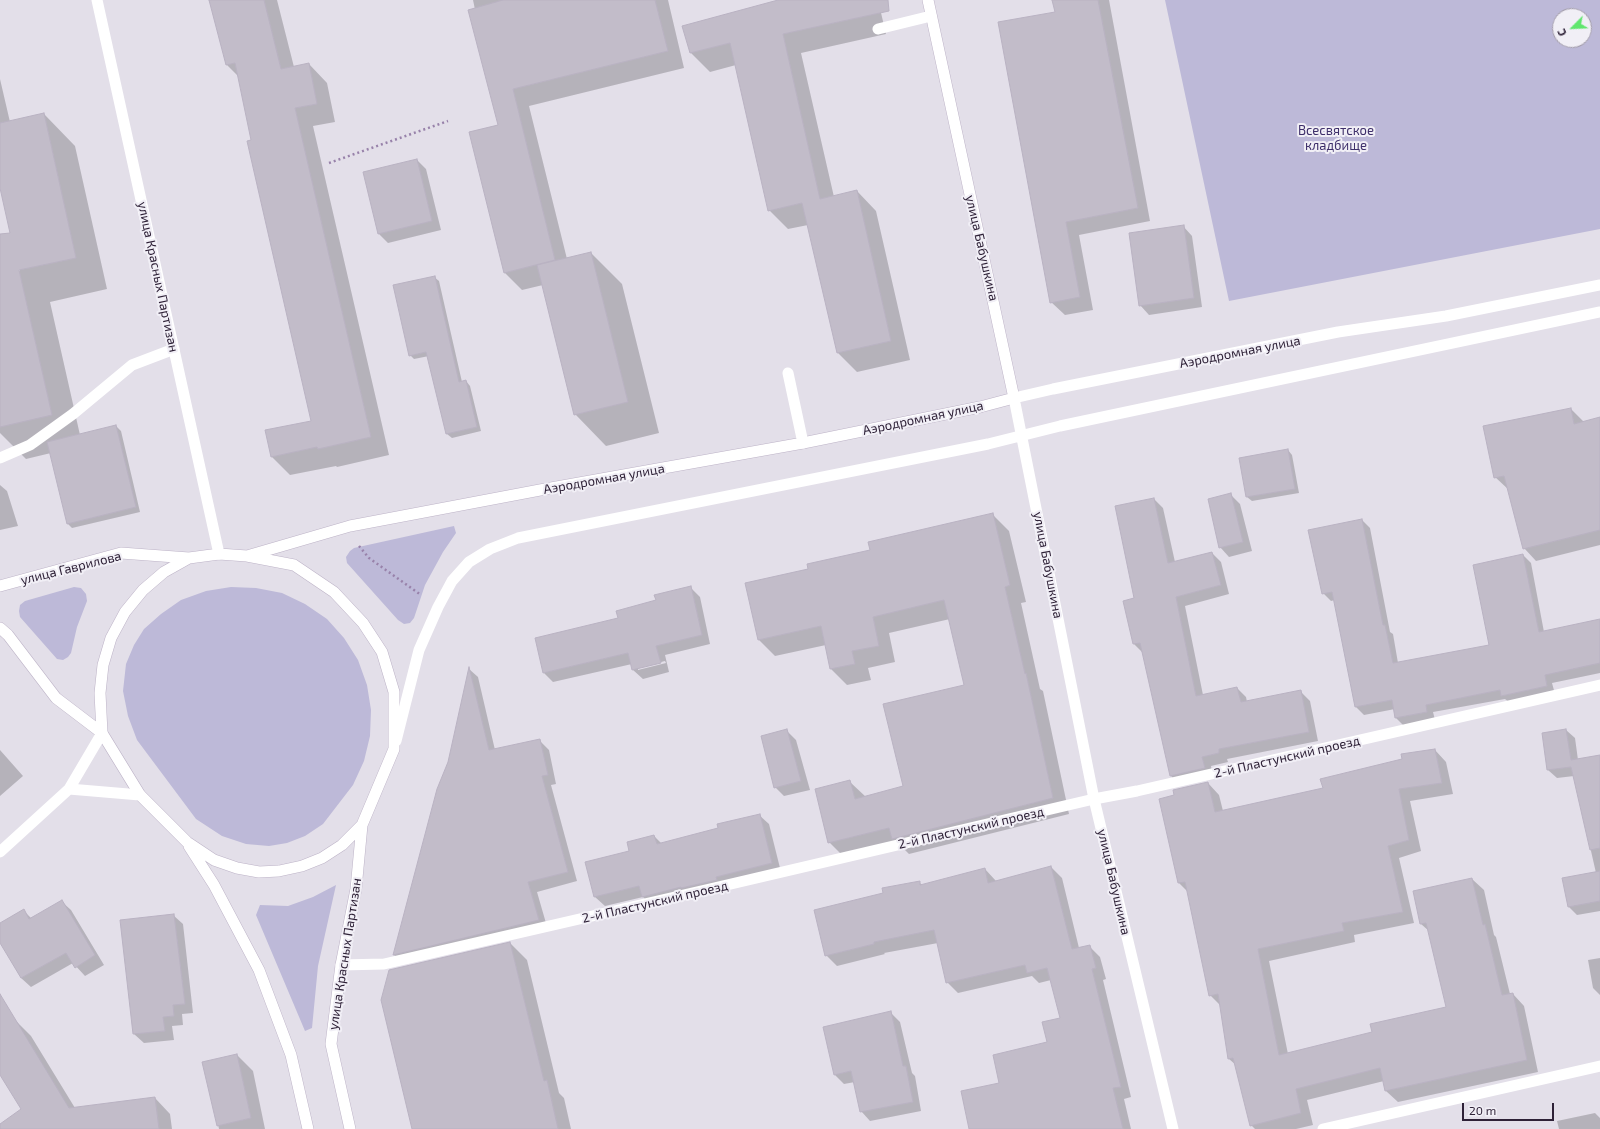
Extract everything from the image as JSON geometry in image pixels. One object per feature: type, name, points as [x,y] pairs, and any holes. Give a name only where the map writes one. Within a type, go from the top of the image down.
[{"type":"street","name":"улица Красных Партизан","points":[[97,0],[219,554]]},
{"type":"street","name":"улица Бабушкина","points":[[928,0],[1022,436],[1094,798],[1173,1129]]},
{"type":"street","points":[[878,29],[931,16]]},
{"type":"street","name":"Аэродромная улица","points":[[247,556],[350,526],[803,443],[980,407],[1053,389],[1338,332],[1446,316],[1600,285]]},
{"type":"street","points":[[0,628],[8,635],[56,698],[102,733],[140,795],[187,842],[214,860],[237,868],[260,872],[279,871],[302,866],[322,858],[342,845],[362,825],[394,749],[419,650],[438,607],[452,581],[469,562],[490,549],[518,538],[988,444],[1600,312]]},
{"type":"street","points":[[0,458],[30,445],[73,414],[132,365],[174,349]]},
{"type":"street","points":[[788,373],[803,443]]},
{"type":"street","name":"улица Гаврилова","points":[[0,586],[121,553],[190,558]]},
{"type":"street","points":[[0,852],[69,789],[102,733],[100,693],[103,665],[111,638],[125,612],[143,590],[164,572],[190,558],[219,554],[247,556],[294,565],[334,592],[363,622],[382,652],[394,692],[394,749]]},
{"type":"street","name":"2-й Пластунский проезд","points":[[341,965],[384,964],[706,890],[1094,798],[1144,789],[1600,685]]},
{"type":"street","points":[[69,789],[140,795]]},
{"type":"street","name":"улица Красных Партизан","points":[[350,1129],[331,1044],[341,965],[356,889],[362,825]]},
{"type":"street","points":[[187,842],[214,885],[259,970],[291,1055],[308,1129]]},
{"type":"street","points":[[1323,1129],[1600,1066]]},
{"type":"path","points":[[329,163],[448,121]]},
{"type":"path","points":[[359,546],[369,558],[421,595]]},
{"type":"green space","name":"Всесвятское кладбище","points":[[1165,0],[1600,0],[1600,229],[1229,301]]},
{"type":"green space","points":[[454,526],[456,533],[443,552],[425,585],[414,618],[410,623],[404,624],[398,620],[347,563],[346,557],[354,548]]},
{"type":"green space","points":[[74,587],[81,588],[86,594],[87,601],[77,627],[71,653],[63,660],[57,659],[20,617],[20,605],[25,601]]},
{"type":"green space","points":[[231,587],[256,588],[282,593],[305,604],[327,619],[344,638],[358,660],[367,685],[371,710],[370,736],[364,761],[353,785],[323,824],[305,836],[287,843],[269,846],[246,844],[222,836],[196,819],[137,740],[128,716],[123,691],[126,664],[134,645],[144,629],[161,614],[181,600],[206,591]]},
{"type":"green space","points":[[336,885],[318,966],[312,1028],[305,1031],[256,915],[260,905],[288,906],[313,897]]},
{"type":"building","points":[[209,0],[264,0],[281,69],[309,63],[317,104],[295,108],[371,437],[318,449],[317,447],[271,457],[265,430],[311,421],[247,141],[251,140],[235,63],[226,65]]},
{"type":"building","points":[[503,0],[655,0],[668,51],[513,89],[555,260],[504,273],[469,132],[498,125],[468,10]]},
{"type":"building","points":[[778,0],[888,0],[889,11],[783,34],[820,199],[857,190],[891,341],[837,353],[802,203],[768,211],[730,43],[690,53],[682,26]]},
{"type":"building","points":[[1052,0],[1098,0],[1138,208],[1066,222],[1080,297],[1050,303],[998,22],[1055,12]]},
{"type":"building","points":[[44,113],[76,258],[19,270],[52,415],[0,427],[0,234],[10,233],[0,188],[0,123]]},
{"type":"building","points":[[417,159],[432,221],[378,234],[363,172]]},
{"type":"building","points":[[1184,225],[1194,298],[1139,306],[1129,233]]},
{"type":"building","points":[[591,252],[628,402],[574,415],[537,265]]},
{"type":"building","points":[[435,276],[459,382],[466,380],[477,427],[446,434],[426,352],[409,356],[393,285]]},
{"type":"building","points":[[1571,408],[1574,424],[1600,417],[1600,530],[1523,549],[1504,476],[1494,478],[1483,426]]},
{"type":"building","points":[[116,425],[136,507],[67,524],[47,442]]},
{"type":"building","points":[[1288,449],[1295,489],[1246,497],[1239,458]]},
{"type":"building","points":[[1231,493],[1243,542],[1219,548],[1208,499]]},
{"type":"building","points":[[1154,498],[1168,563],[1212,552],[1221,585],[1176,597],[1196,696],[1237,687],[1241,702],[1301,690],[1309,732],[1219,749],[1219,753],[1202,757],[1205,768],[1170,776],[1140,643],[1133,644],[1123,601],[1134,598],[1115,506]]},
{"type":"building","points":[[993,513],[1010,585],[1005,587],[1025,674],[1026,673],[1053,798],[892,839],[889,828],[828,843],[815,789],[850,780],[855,799],[903,786],[883,704],[964,685],[944,600],[873,617],[879,646],[852,651],[855,664],[830,669],[821,626],[758,640],[745,583],[808,569],[807,564],[870,550],[868,542]]},
{"type":"building","points":[[1362,519],[1383,625],[1385,625],[1393,663],[1489,645],[1473,565],[1523,554],[1539,632],[1600,619],[1600,663],[1545,675],[1547,686],[1501,696],[1500,690],[1426,705],[1427,712],[1395,718],[1392,700],[1355,707],[1332,592],[1322,594],[1308,530]]},
{"type":"building","points":[[691,586],[702,635],[656,646],[661,663],[632,670],[628,653],[543,673],[535,638],[618,618],[616,611],[656,600],[654,595]]},
{"type":"building","points":[[469,667],[489,750],[540,739],[548,775],[542,776],[568,872],[528,882],[539,920],[393,955],[437,789],[448,762]]},
{"type":"building","points":[[787,729],[801,781],[774,788],[761,736]]},
{"type":"building","points":[[1566,729],[1571,760],[1600,755],[1600,848],[1590,850],[1571,767],[1547,770],[1542,733]]},
{"type":"building","points":[[1435,749],[1442,783],[1399,789],[1409,840],[1388,846],[1403,912],[1342,923],[1344,931],[1258,949],[1279,1055],[1372,1032],[1370,1024],[1446,1007],[1426,923],[1420,924],[1413,891],[1472,878],[1502,995],[1513,993],[1527,1060],[1385,1091],[1380,1068],[1296,1089],[1301,1113],[1250,1126],[1233,1058],[1228,1059],[1218,994],[1209,996],[1185,882],[1178,883],[1159,799],[1174,795],[1173,790],[1208,782],[1215,812],[1323,788],[1320,779],[1402,759],[1401,754]]},
{"type":"building","points":[[760,814],[772,863],[716,877],[717,880],[642,897],[639,886],[594,897],[585,862],[629,851],[627,842],[654,835],[657,844],[718,828],[717,824]]},
{"type":"building","points":[[1051,866],[1072,949],[1090,945],[1096,968],[1092,969],[1121,1087],[1113,1088],[1123,1129],[969,1129],[961,1091],[999,1083],[993,1055],[1047,1042],[1042,1022],[1060,1018],[1047,968],[1027,973],[1025,965],[946,983],[934,930],[874,942],[874,944],[825,956],[814,910],[883,893],[882,888],[920,881],[920,885],[985,868],[988,883]]},
{"type":"building","points":[[1600,871],[1600,901],[1568,907],[1562,878]]},
{"type":"building","points":[[62,900],[95,955],[75,968],[66,953],[21,978],[0,943],[0,923],[24,909],[29,919]]},
{"type":"building","points":[[174,914],[185,1004],[173,1005],[174,1016],[163,1017],[165,1031],[133,1034],[120,920]]},
{"type":"building","points":[[510,942],[544,1081],[547,1080],[558,1129],[412,1129],[381,1000],[389,970]]},
{"type":"building","points":[[0,994],[69,1108],[155,1097],[159,1129],[0,1129],[0,1124],[21,1109],[0,1075]]},
{"type":"building","points":[[891,1011],[903,1066],[906,1066],[913,1102],[860,1112],[851,1071],[834,1075],[823,1027]]},
{"type":"building","points":[[237,1054],[251,1118],[217,1126],[202,1062]]}]
